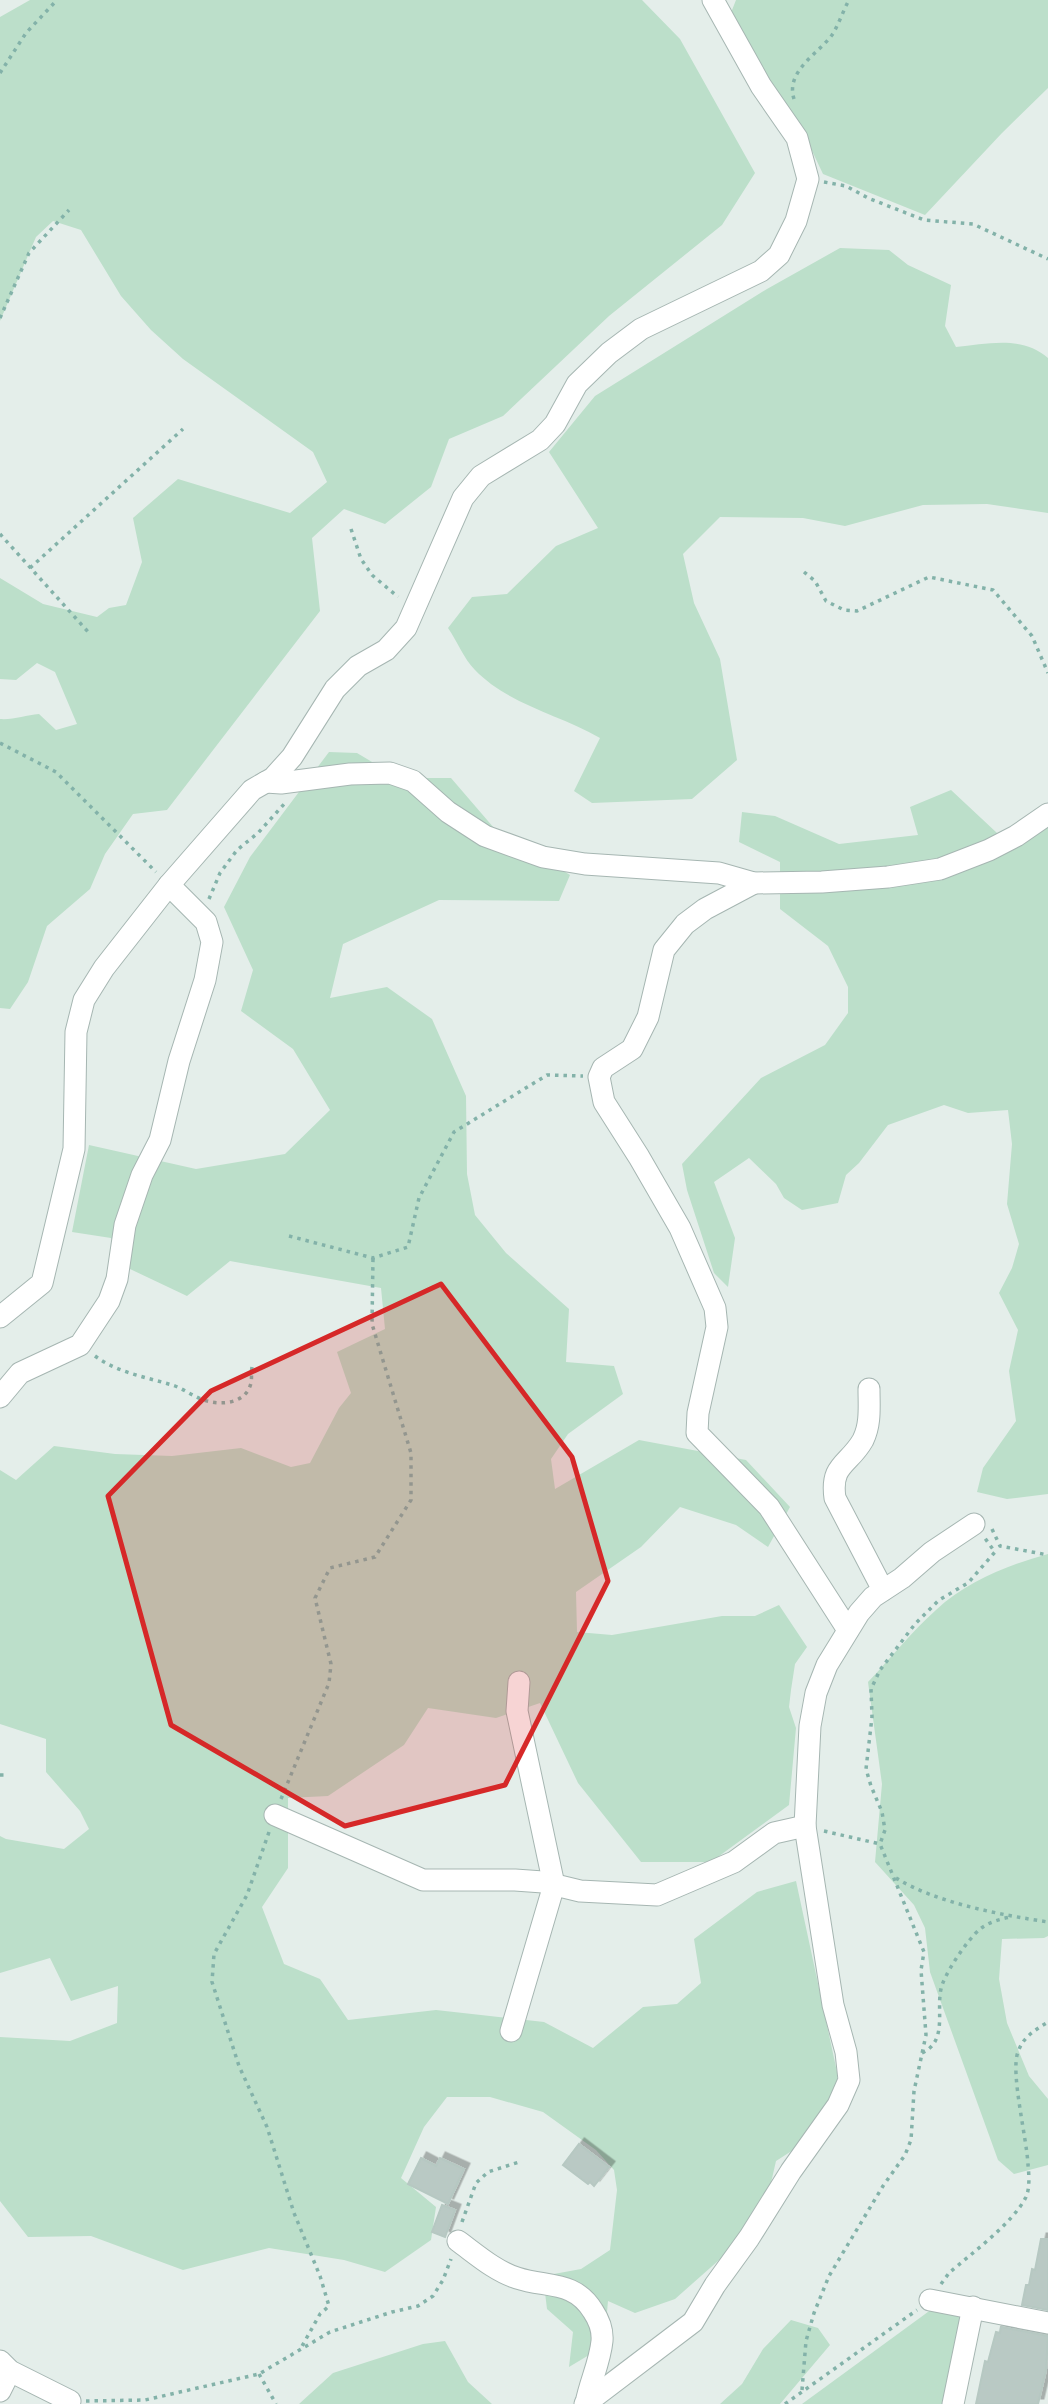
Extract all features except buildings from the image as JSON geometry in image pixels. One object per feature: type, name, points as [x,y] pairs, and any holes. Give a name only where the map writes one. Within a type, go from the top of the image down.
[{"type":"street","points":[[0,1317],[42,1283],[74,1149],[76,1032],[84,1000],[104,968],[169,885],[252,790],[272,778],[292,757],[335,689],[358,666],[386,650],[406,628],[463,498],[481,476],[540,440],[555,424],[577,384],[641,328],[761,271],[779,256],[796,221],[808,179],[797,138],[761,86],[713,0]]},
{"type":"street","points":[[265,782],[281,783],[350,774],[390,773],[413,781],[448,812],[485,836],[543,858],[585,864],[719,873],[754,883],[822,882],[888,877],[940,869],[989,850],[1016,836],[1048,814]]},
{"type":"street","points":[[754,883],[705,909],[685,924],[664,950],[648,1017],[636,1042],[632,1049],[603,1068],[599,1077],[604,1102],[680,1228],[715,1308],[717,1327],[696,1433],[769,1507],[848,1630]]},
{"type":"street","points":[[0,1397],[20,1373],[79,1345],[109,1301],[117,1279],[125,1225],[142,1175],[160,1140],[179,1061],[205,980],[212,942],[206,922],[169,885]]},
{"type":"street","points":[[869,1389],[869,1424],[862,1441],[839,1468],[833,1483],[835,1498],[883,1590]]},
{"type":"street","points":[[586,2404],[693,2322],[791,2171],[838,2105],[849,2080],[846,2052],[830,1992],[805,1826],[810,1726],[816,1693],[827,1665],[859,1613],[883,1590],[932,1552],[974,1524]]},
{"type":"street","points":[[511,2031],[554,1885],[517,1711],[519,1682]]},
{"type":"street","points":[[275,1815],[423,1880],[515,1880],[580,1891],[657,1895],[734,1862],[774,1833],[805,1826]]},
{"type":"street","points":[[458,2241],[486,2262],[516,2278],[576,2291],[589,2305],[600,2322],[602,2338],[586,2404]]},
{"type":"street","points":[[930,2300],[1048,2323]]},
{"type":"street","points":[[953,2404],[973,2307]]},
{"type":"street","points":[[0,2391],[5,2366],[70,2401]]},
{"type":"path","points":[[0,73],[26,33],[57,0]]},
{"type":"path","points":[[796,104],[792,93],[795,79],[814,52],[831,35],[849,0]]},
{"type":"path","points":[[808,179],[846,186],[868,198],[924,220],[974,225],[1048,259]]},
{"type":"path","points":[[0,318],[29,253],[69,210]]},
{"type":"path","points":[[30,568],[183,429]]},
{"type":"path","points":[[351,529],[362,559],[372,575],[414,610]]},
{"type":"path","points":[[0,534],[90,634]]},
{"type":"path","points":[[804,572],[814,581],[826,601],[844,610],[857,611],[929,577],[993,590],[1032,636],[1048,673]]},
{"type":"path","points":[[0,743],[57,772],[111,830],[169,885]]},
{"type":"path","points":[[206,922],[209,899],[220,873],[237,850],[272,818],[301,780]]},
{"type":"path","points":[[289,1236],[373,1258],[408,1247],[419,1198],[454,1132],[547,1075],[599,1077]]},
{"type":"path","points":[[301,2348],[320,2314],[329,2306],[320,2276],[294,2213],[267,2127],[239,2066],[212,1982],[214,1954],[247,1895],[275,1815],[329,1683],[331,1664],[315,1598],[330,1568],[375,1557],[411,1500],[411,1453],[372,1324],[373,1258]]},
{"type":"path","points":[[79,1345],[118,1370],[179,1387],[202,1400],[219,1403],[236,1402],[245,1395],[251,1384],[251,1367]]},
{"type":"path","points":[[974,1524],[990,1526],[1000,1546],[1048,1555]]},
{"type":"path","points":[[802,2390],[806,2341],[829,2276],[911,2140],[914,2091],[926,2035],[921,1970],[924,1952],[880,1844],[885,1830],[882,1812],[866,1769],[872,1689],[880,1670],[915,1624],[939,1600],[968,1583],[995,1552],[974,1524]]},
{"type":"path","points":[[0,1775],[6,1775]]},
{"type":"path","points":[[805,1826],[880,1844]]},
{"type":"path","points":[[894,1877],[912,1888],[1011,1917],[1048,1922]]},
{"type":"path","points":[[922,2053],[931,2049],[937,2039],[941,1989],[948,1973],[980,1929],[995,1920],[1011,1917]]},
{"type":"path","points":[[785,2404],[930,2300],[949,2273],[1015,2214],[1027,2194],[1028,2149],[1018,2092],[1016,2055],[1033,2031],[1048,2022]]},
{"type":"path","points":[[70,2401],[145,2400],[259,2374],[330,2332],[418,2306],[433,2296],[443,2280],[458,2241],[463,2214],[476,2183],[488,2172],[519,2162]]},
{"type":"path","points":[[259,2374],[276,2404]]},
{"type":"highlighted area","points":[[441,1284],[572,1457],[608,1581],[505,1785],[345,1826],[171,1725],[108,1496],[211,1391]]},
{"type":"green space","points":[[30,0],[642,0],[680,39],[755,173],[722,225],[609,316],[503,416],[449,439],[431,487],[385,524],[344,509],[312,538],[320,611],[167,810],[133,814],[105,854],[90,889],[47,926],[28,982],[10,1009],[0,1008],[0,719],[39,714],[56,730],[77,724],[55,672],[37,663],[16,680],[0,679],[0,578],[43,604],[97,617],[109,608],[126,605],[142,562],[133,518],[178,479],[290,513],[327,482],[313,452],[183,359],[151,330],[121,296],[81,230],[53,221],[36,237],[0,321],[0,17]]},
{"type":"green space","points":[[736,0],[1048,0],[1048,88],[925,215],[823,174],[797,119],[766,76],[723,33]]},
{"type":"green space","points":[[840,248],[889,250],[908,265],[951,285],[945,326],[956,347],[992,343],[1016,344],[1027,346],[1048,358],[1048,513],[987,504],[923,505],[845,526],[803,518],[720,517],[683,554],[694,603],[720,659],[737,760],[692,799],[592,803],[574,791],[600,738],[519,701],[488,682],[471,666],[448,628],[472,597],[507,594],[556,546],[598,528],[549,452],[595,396],[767,289]]},
{"type":"green space","points":[[329,752],[357,753],[399,778],[451,778],[494,828],[570,875],[559,901],[439,900],[343,944],[330,998],[387,987],[432,1019],[466,1096],[467,1174],[475,1215],[506,1253],[569,1309],[566,1362],[614,1366],[623,1394],[568,1434],[551,1459],[555,1489],[639,1440],[746,1460],[790,1507],[768,1547],[736,1525],[680,1507],[641,1547],[576,1592],[577,1632],[612,1635],[722,1616],[755,1616],[779,1605],[807,1647],[795,1664],[789,1707],[796,1728],[789,1805],[711,1862],[641,1862],[578,1783],[540,1703],[496,1718],[428,1708],[404,1745],[328,1796],[288,1798],[288,1868],[262,1907],[284,1964],[320,1979],[348,2020],[436,2010],[544,2022],[593,2048],[643,2007],[677,2004],[701,1983],[694,1939],[757,1892],[796,1881],[837,2072],[837,2122],[776,2161],[762,2222],[675,2299],[635,2313],[608,2301],[604,2346],[569,2367],[573,2332],[547,2309],[543,2276],[581,2269],[610,2250],[617,2190],[614,2170],[596,2150],[543,2112],[490,2097],[447,2097],[424,2127],[401,2178],[436,2207],[431,2240],[385,2272],[344,2260],[269,2248],[183,2270],[91,2236],[28,2237],[0,2201],[0,2037],[70,2041],[117,2023],[118,1986],[71,2001],[50,1958],[0,1973],[0,1836],[64,1849],[89,1829],[80,1811],[46,1772],[46,1739],[0,1724],[0,1470],[16,1480],[54,1446],[115,1454],[172,1456],[241,1448],[291,1467],[310,1463],[339,1408],[351,1393],[337,1352],[385,1329],[381,1288],[230,1261],[187,1296],[130,1269],[111,1238],[72,1232],[89,1145],[196,1169],[285,1154],[330,1110],[293,1049],[241,1011],[253,970],[224,907],[250,857]]},
{"type":"green space","points":[[951,790],[1012,847],[1048,826],[1048,1494],[1007,1499],[977,1492],[983,1468],[1016,1421],[1009,1371],[1018,1330],[999,1293],[1012,1268],[1019,1244],[1007,1204],[1012,1144],[1008,1110],[968,1113],[944,1105],[888,1125],[859,1163],[846,1175],[838,1203],[802,1210],[784,1198],[776,1184],[749,1158],[714,1182],[735,1238],[728,1287],[714,1273],[687,1190],[682,1164],[761,1078],[825,1045],[848,1013],[848,987],[828,946],[780,909],[780,862],[739,842],[742,812],[775,816],[839,844],[918,835],[910,807]]},
{"type":"green space","points":[[1048,1554],[1048,1936],[1002,1939],[999,1979],[1007,2023],[1029,2076],[1048,2099],[1048,2165],[1014,2174],[998,2160],[930,1972],[925,1928],[914,1905],[875,1862],[882,1784],[868,1682],[918,1627],[948,1600],[989,1575]]},
{"type":"green space","points":[[932,2309],[963,2315],[944,2404],[802,2404]]},
{"type":"green space","points":[[791,2320],[818,2328],[830,2345],[780,2404],[720,2404],[742,2384],[763,2349]]},
{"type":"green space","points":[[445,2341],[468,2382],[492,2404],[299,2404],[333,2373],[423,2344]]}]
